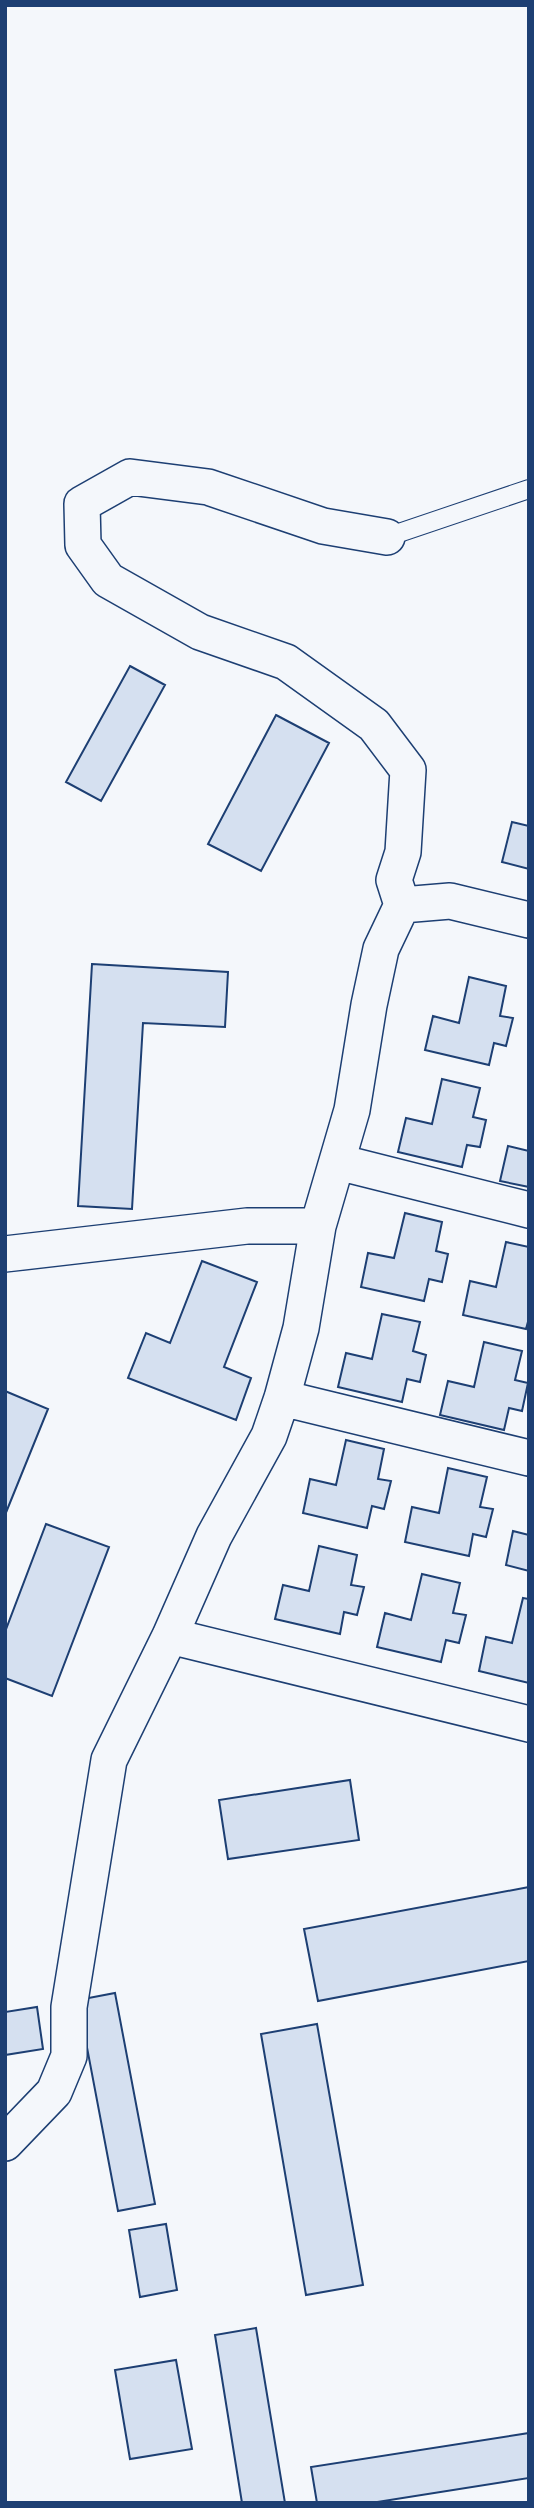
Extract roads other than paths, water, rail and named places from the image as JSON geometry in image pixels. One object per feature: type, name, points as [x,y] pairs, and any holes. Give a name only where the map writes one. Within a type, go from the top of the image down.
[{"type":"street","points":[[5,2143],[54,2092],[69,2056],[69,2007],[109,1760],[170,1636],[214,1536],[269,1436],[282,1398],[301,1328],[318,1226],[352,1110],[381,949],[402,905],[394,880],[402,852],[408,770],[374,725],[286,662],[200,632],[107,580],[83,545],[82,504],[130,477],[208,486],[323,526],[387,537]]},
{"type":"street","points":[[402,905],[450,901],[529,920]]},
{"type":"street","points":[[338,1162],[529,1210]]},
{"type":"street","points":[[5,1254],[247,1226],[318,1226]]},
{"type":"street","points":[[282,1398],[529,1458]]},
{"type":"street","points":[[170,1636],[529,1724]]},
{"type":"lane","points":[[387,537],[529,489]]}]
